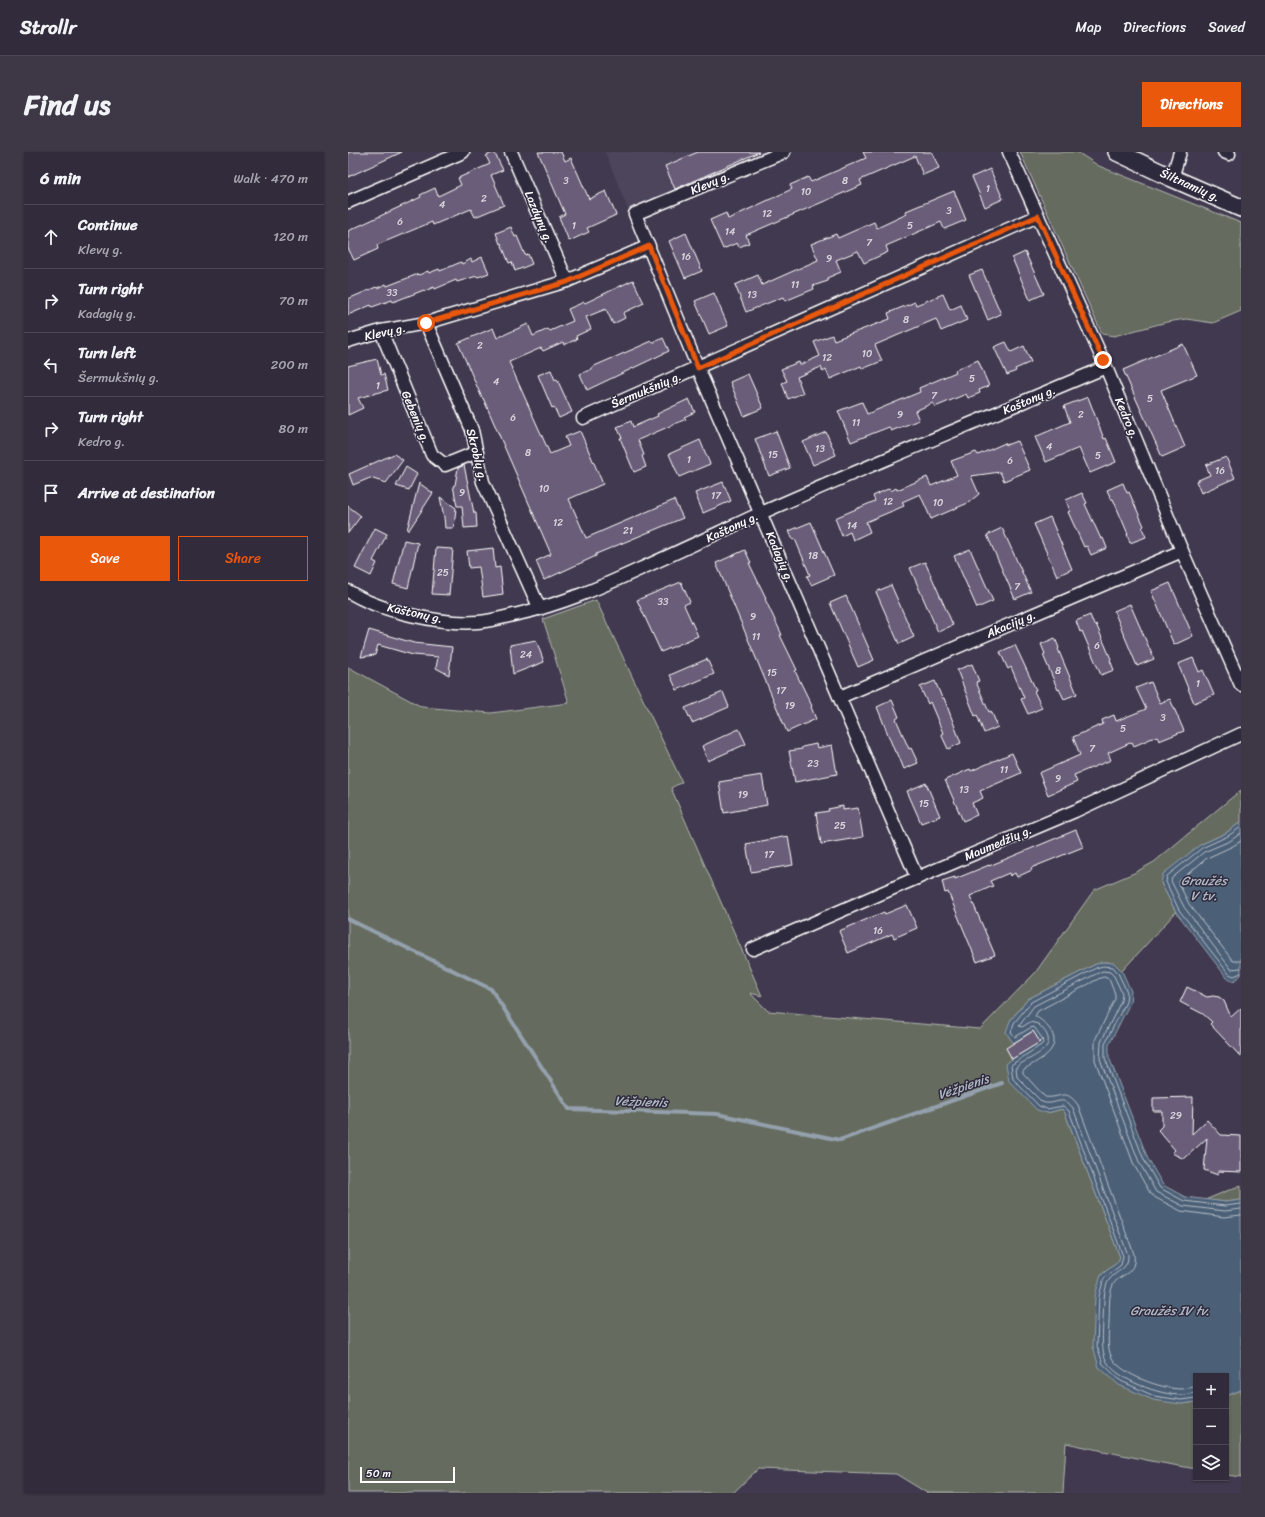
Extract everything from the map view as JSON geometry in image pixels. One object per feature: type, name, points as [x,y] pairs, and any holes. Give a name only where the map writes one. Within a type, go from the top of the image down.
[{"type":"main road","name":"Šiltnamių g.","points":[[1117,152],[1241,208]]},
{"type":"street","points":[[348,202],[463,152]]},
{"type":"street","name":"Lazdynų g.","points":[[511,152],[567,282]]},
{"type":"street","name":"Klevų g.","points":[[635,214],[784,152]]},
{"type":"street","name":"Kedro g.","points":[[1009,152],[1106,367],[1182,551],[1241,685]]},
{"type":"street","points":[[1172,178],[1180,152]]},
{"type":"street","name":"Kadagių g.","points":[[635,214],[698,368],[917,878]]},
{"type":"street","name":"Šermukšnių g.","points":[[583,418],[1038,216]]},
{"type":"street","name":"Klevų g.","points":[[348,341],[380,331],[426,323],[567,282],[649,246]]},
{"type":"street","name":"Skroblų g.","points":[[426,323],[472,430],[483,482],[540,609]]},
{"type":"street","name":"Gebenių g.","points":[[380,331],[432,455],[445,465],[477,452]]},
{"type":"street","name":"Kaštonų g.","points":[[348,591],[385,608],[416,616],[454,622],[478,622],[540,609],[600,588],[761,514],[1106,367]]},
{"type":"street","name":"Akacijų g.","points":[[840,697],[1182,551]]},
{"type":"street","name":"Maumedžių g.","points":[[754,949],[1076,811],[1241,734]]},
{"type":"shaded area","points":[[605,152],[768,152],[629,212]]},
{"type":"green space","points":[[1020,152],[1077,152],[1099,166],[1241,223],[1241,311],[1213,323],[1186,319],[1167,322],[1114,336],[1102,334]]},
{"type":"green space","points":[[596,600],[682,782],[671,788],[762,996],[750,993],[768,1011],[980,1029],[1035,973],[1094,890],[1134,873],[1154,862],[1241,790],[1241,822],[1226,833],[1200,845],[1161,883],[1176,912],[1122,971],[1109,962],[1102,962],[1094,965],[1028,999],[1010,1021],[1033,1031],[1040,1042],[1047,1113],[1062,1109],[1065,1113],[1120,1257],[1118,1262],[1101,1275],[1181,1404],[1193,1402],[1193,1468],[1066,1443],[1063,1493],[927,1493],[896,1474],[758,1469],[733,1493],[348,1493],[348,667],[422,707],[491,713],[569,703],[543,619]]},
{"type":"green space","points":[[1241,1185],[1241,1200],[1226,1202],[1205,1200]]},
{"type":"green space","points":[[1241,1390],[1241,1477],[1229,1475],[1229,1395]]},
{"type":"water","name":"Graužės V tv.","points":[[1241,822],[1241,975],[1234,981],[1227,978],[1176,912],[1161,883],[1163,874],[1200,845],[1226,833]]},
{"type":"water","name":"Graužės IV tv.","points":[[1102,962],[1114,963],[1122,971],[1131,991],[1130,1003],[1109,1045],[1109,1057],[1148,1159],[1163,1185],[1185,1197],[1226,1202],[1241,1200],[1241,1390],[1229,1395],[1229,1373],[1193,1373],[1193,1402],[1181,1404],[1153,1400],[1119,1385],[1099,1367],[1093,1346],[1095,1296],[1101,1275],[1118,1262],[1120,1257],[1065,1113],[1062,1109],[1047,1113],[1037,1110],[1009,1081],[1006,1064],[1039,1041],[1033,1031],[1013,1043],[1006,1032],[1010,1021],[1028,999]]},
{"type":"building","points":[[348,152],[402,152],[348,177]]},
{"type":"building","points":[[494,152],[503,170],[491,175],[504,205],[475,217],[471,209],[433,225],[432,222],[377,245],[378,249],[354,260],[348,248],[348,231],[421,197],[420,195],[435,188],[438,196],[461,185],[458,178],[490,164],[486,156]]},
{"type":"building","points":[[538,152],[561,152],[565,161],[571,158],[589,199],[606,191],[616,215],[587,228],[589,232],[569,241],[559,217],[565,214]]},
{"type":"building","points":[[698,152],[759,152],[675,189],[665,166]]},
{"type":"building","points":[[863,152],[932,152],[939,168],[923,175],[915,156],[860,180],[862,185],[746,235],[749,243],[739,247],[737,243],[723,249],[710,220],[726,213],[728,219],[792,189],[790,185],[808,177],[811,182],[866,158]]},
{"type":"building","points":[[990,169],[1003,199],[985,207],[972,177]]},
{"type":"building","points":[[954,191],[966,220],[944,229],[941,222],[886,246],[888,252],[864,263],[858,251],[836,260],[841,272],[827,278],[828,281],[813,286],[814,289],[785,301],[783,297],[746,312],[735,285],[758,275],[762,285],[818,260],[811,244],[836,234],[838,238],[874,222],[877,228],[907,214],[906,211]]},
{"type":"building","points":[[511,227],[515,237],[517,236],[525,255],[528,254],[532,264],[515,271],[512,262],[509,263],[496,233]]},
{"type":"building","points":[[686,233],[702,271],[685,278],[669,241]]},
{"type":"building","points":[[1025,252],[1044,294],[1030,300],[1012,258]]},
{"type":"building","points":[[482,257],[489,273],[457,282],[456,280],[435,289],[434,287],[425,291],[424,290],[393,302],[392,300],[372,307],[371,305],[348,315],[348,299],[376,287],[377,288],[386,284],[387,286],[428,271],[429,273],[439,269],[440,271],[461,262],[462,264],[471,259],[472,262]]},
{"type":"building","points":[[982,270],[1001,314],[988,320],[969,275]]},
{"type":"building","points":[[633,280],[644,303],[623,313],[625,318],[613,324],[606,309],[586,317],[591,329],[576,336],[577,339],[564,345],[563,342],[543,351],[541,348],[509,362],[550,454],[569,446],[565,437],[580,431],[594,463],[603,484],[569,499],[586,538],[674,500],[683,518],[596,554],[596,556],[544,580],[536,561],[551,554],[458,343],[493,328],[497,338],[528,324],[533,336],[548,329],[550,331],[573,321],[568,309],[584,302],[585,303]]},
{"type":"building","points":[[714,293],[728,326],[709,334],[695,301]]},
{"type":"building","points":[[943,294],[950,310],[961,305],[967,320],[941,331],[936,319],[875,345],[882,361],[862,369],[861,366],[830,379],[826,370],[823,372],[821,367],[797,377],[803,393],[788,399],[782,383],[787,381],[781,369],[799,362],[800,365],[820,356],[814,342],[832,335],[834,340],[890,319],[888,313],[915,302],[916,305]]},
{"type":"building","points":[[663,338],[669,351],[587,390],[580,374],[592,369],[592,367],[652,341],[653,343]]},
{"type":"building","points":[[1006,342],[1011,352],[1024,346],[1031,362],[1015,369],[1016,371],[1007,375],[994,347]]},
{"type":"building","points":[[1183,344],[1197,375],[1161,390],[1185,447],[1162,457],[1123,370]]},
{"type":"building","points":[[377,359],[381,375],[384,374],[388,390],[358,398],[363,408],[348,415],[348,366]]},
{"type":"building","points":[[978,360],[989,386],[979,390],[980,393],[968,398],[966,394],[935,407],[933,403],[915,411],[919,420],[891,431],[889,427],[851,442],[838,411],[862,402],[867,414],[920,392],[919,388],[956,372],[955,370]]},
{"type":"building","points":[[551,370],[555,380],[557,379],[572,412],[559,418],[554,407],[552,408],[538,375]]},
{"type":"building","points":[[748,374],[763,408],[744,416],[730,382]]},
{"type":"building","points":[[1088,397],[1104,439],[1106,438],[1116,462],[1090,473],[1079,448],[1046,462],[1035,437],[1070,422],[1064,406]]},
{"type":"building","points":[[689,399],[695,412],[684,417],[686,419],[638,440],[644,455],[642,456],[646,467],[634,472],[617,427],[631,421],[633,427],[658,416],[657,414]]},
{"type":"building","points":[[776,431],[790,468],[769,476],[755,439]]},
{"type":"building","points":[[826,432],[836,455],[813,465],[803,442]]},
{"type":"building","points":[[700,440],[710,464],[679,477],[669,454]]},
{"type":"building","points":[[1017,441],[1030,470],[1004,481],[1000,472],[971,476],[979,494],[968,503],[931,519],[920,494],[902,502],[904,506],[866,522],[870,532],[853,540],[850,532],[842,536],[835,518],[875,501],[873,496],[890,488],[891,491],[896,488],[897,490],[927,477],[931,486],[957,475],[951,461],[976,452],[978,455],[1005,443],[1006,445]]},
{"type":"building","points":[[394,454],[403,460],[386,483],[370,478],[353,485],[349,474]]},
{"type":"building","points":[[1226,457],[1235,478],[1201,493],[1196,481],[1210,475],[1206,465]]},
{"type":"building","points":[[464,465],[474,513],[476,513],[477,527],[464,528],[462,506],[457,506],[453,486],[455,485],[458,468]]},
{"type":"building","points":[[406,467],[417,474],[409,490],[396,486]]},
{"type":"building","points":[[723,482],[731,501],[703,513],[695,493]]},
{"type":"building","points":[[419,483],[433,493],[409,530],[407,530]]},
{"type":"building","points":[[1123,483],[1127,493],[1129,492],[1144,526],[1142,528],[1146,537],[1130,543],[1128,534],[1113,499],[1111,499],[1107,490]]},
{"type":"building","points":[[1082,493],[1087,503],[1085,504],[1101,539],[1103,538],[1107,548],[1091,555],[1087,546],[1084,547],[1068,512],[1070,511],[1066,500]]},
{"type":"building","points":[[440,497],[456,508],[454,528],[445,528]]},
{"type":"building","points":[[348,506],[361,516],[348,533]]},
{"type":"building","points":[[1050,517],[1072,569],[1057,576],[1034,524]]},
{"type":"building","points":[[811,522],[834,575],[811,585],[807,576],[810,575],[795,539],[793,540],[789,531]]},
{"type":"building","points":[[375,528],[387,534],[373,561],[377,563],[371,576],[355,568]]},
{"type":"building","points":[[1002,528],[1031,592],[1015,599],[987,535]]},
{"type":"building","points":[[404,540],[418,543],[408,588],[393,584]]},
{"type":"building","points":[[436,548],[453,549],[449,595],[432,594]]},
{"type":"building","points":[[493,548],[495,568],[500,567],[503,594],[483,597],[479,567],[469,568],[467,551]]},
{"type":"building","points":[[970,549],[993,601],[977,608],[954,556]]},
{"type":"building","points":[[745,550],[751,563],[749,563],[782,635],[780,635],[797,670],[795,671],[812,706],[811,707],[816,719],[787,732],[716,563]]},
{"type":"building","points":[[925,562],[953,625],[938,632],[910,568]]},
{"type":"building","points":[[681,582],[690,602],[684,605],[698,636],[661,652],[637,600]]},
{"type":"building","points":[[1170,583],[1193,636],[1174,645],[1151,591]]},
{"type":"building","points":[[891,585],[914,637],[899,644],[876,592]]},
{"type":"building","points":[[846,596],[874,660],[858,667],[830,603]]},
{"type":"building","points":[[1130,604],[1154,659],[1137,666],[1114,611]]},
{"type":"building","points":[[1090,615],[1094,625],[1096,624],[1111,659],[1110,660],[1114,670],[1101,675],[1082,631],[1080,632],[1076,621]]},
{"type":"building","points":[[369,630],[414,643],[452,647],[449,675],[436,668],[438,657],[413,655],[378,645],[375,655],[361,657]]},
{"type":"building","points":[[1055,638],[1059,648],[1058,649],[1077,694],[1064,699],[1059,689],[1058,690],[1043,655],[1045,654],[1041,644]]},
{"type":"building","points":[[536,640],[544,662],[513,674],[510,645]]},
{"type":"building","points":[[1015,645],[1036,690],[1034,691],[1042,708],[1028,714],[1021,699],[1024,698],[1011,667],[1008,669],[1000,652]]},
{"type":"building","points":[[1193,658],[1199,672],[1203,670],[1214,695],[1194,703],[1178,664]]},
{"type":"building","points":[[707,659],[714,674],[677,690],[670,675]]},
{"type":"building","points":[[972,664],[979,681],[976,682],[989,712],[991,711],[998,727],[984,733],[977,715],[975,716],[957,670]]},
{"type":"building","points":[[935,681],[942,698],[944,698],[961,743],[948,749],[930,702],[928,704],[920,687]]},
{"type":"building","points":[[1151,682],[1160,703],[1170,699],[1184,731],[1159,741],[1157,736],[1134,746],[1132,742],[1108,753],[1111,760],[1074,775],[1077,782],[1048,795],[1039,773],[1080,755],[1073,737],[1103,724],[1102,720],[1114,715],[1116,721],[1146,709],[1136,688]]},
{"type":"building","points":[[723,692],[729,707],[692,723],[685,708]]},
{"type":"building","points":[[892,700],[899,717],[896,719],[909,749],[911,748],[918,763],[904,769],[897,752],[895,752],[877,707]]},
{"type":"building","points":[[739,729],[746,744],[708,761],[702,746]]},
{"type":"building","points":[[816,744],[817,748],[832,745],[837,774],[795,782],[789,751],[802,749],[802,747]]},
{"type":"building","points":[[1012,753],[1021,773],[980,791],[983,798],[972,803],[977,815],[963,821],[945,780],[970,769],[971,771]]},
{"type":"building","points":[[762,775],[767,805],[724,813],[719,782]]},
{"type":"building","points":[[926,783],[940,816],[921,823],[907,791]]},
{"type":"building","points":[[843,806],[843,810],[858,808],[863,837],[821,844],[816,813],[829,811],[828,809]]},
{"type":"building","points":[[1076,830],[1083,847],[1031,868],[1032,870],[1017,877],[1015,873],[1010,876],[1009,873],[990,881],[993,886],[970,896],[995,955],[977,962],[948,892],[945,893],[942,881],[955,877],[955,879]]},
{"type":"building","points":[[788,836],[793,865],[751,872],[746,844]]},
{"type":"building","points":[[907,905],[917,928],[894,938],[892,934],[848,953],[839,931],[884,912],[885,914]]},
{"type":"building","points":[[1187,987],[1207,997],[1219,997],[1224,1001],[1231,1017],[1241,1008],[1241,1057],[1210,1024],[1212,1022],[1203,1014],[1180,1002]]},
{"type":"building","points":[[1033,1031],[1040,1042],[1012,1059],[1006,1048]]},
{"type":"building","points":[[1193,1097],[1192,1134],[1207,1120],[1221,1135],[1241,1136],[1241,1172],[1218,1171],[1218,1175],[1204,1170],[1207,1138],[1184,1159],[1172,1153],[1175,1150],[1158,1130],[1162,1126],[1162,1111],[1153,1111],[1153,1098]]},
{"type":"waterway","name":"Vėžpienis","points":[[348,919],[491,989],[569,1109],[717,1114],[840,1140],[1002,1083]]},
{"type":"route","points":[[426,323],[567,282],[649,246],[698,368],[1038,216],[1103,360]]}]
